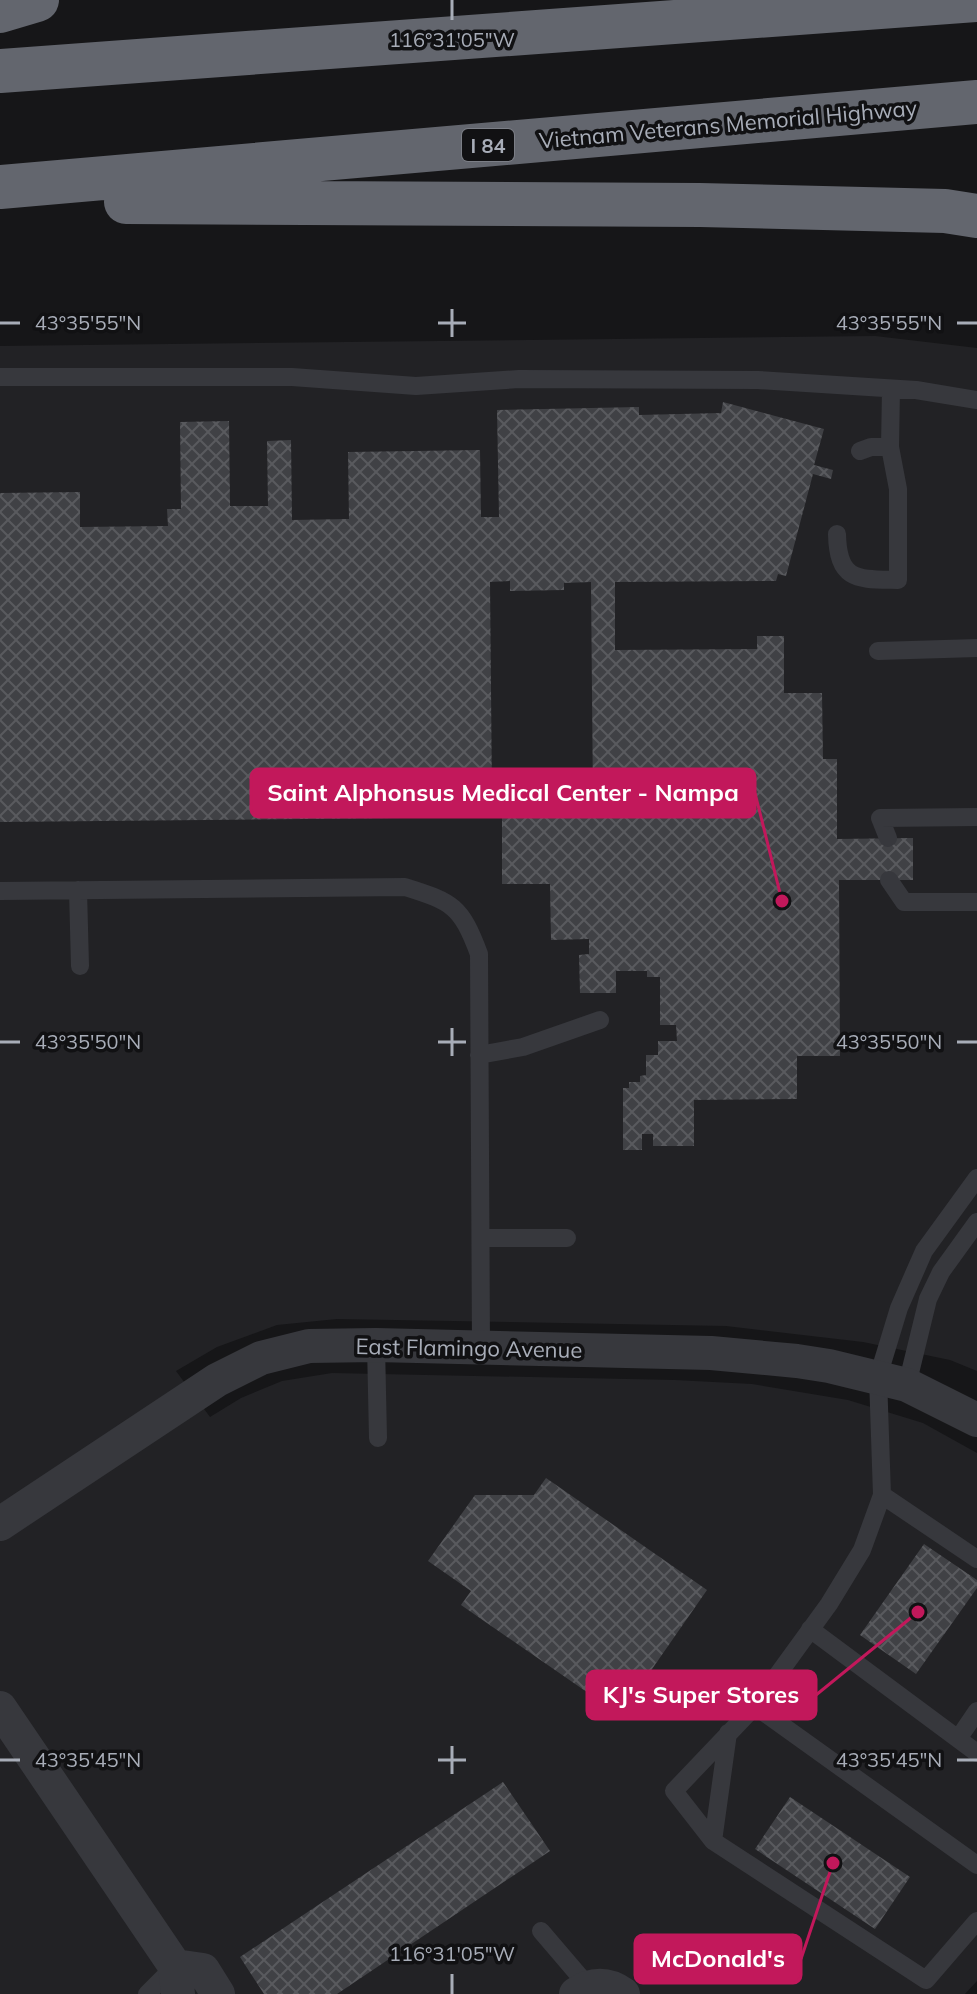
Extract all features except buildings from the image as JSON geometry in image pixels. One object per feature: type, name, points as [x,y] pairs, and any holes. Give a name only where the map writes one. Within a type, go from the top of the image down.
[{"type":"highway","points":[[0,11],[37,0]]},
{"type":"highway","points":[[0,71],[977,0]]},
{"type":"highway","name":"Vietnam Veterans Memorial Highway","points":[[0,187],[977,102]]},
{"type":"highway","points":[[0,201],[700,205],[945,211],[977,216]]},
{"type":"street","name":"East Flamingo Avenue","points":[[0,1524],[217,1380],[261,1358],[309,1346],[711,1353],[829,1366],[892,1381],[977,1420]]},
{"type":"street","points":[[0,1708],[177,1980],[203,1970],[218,1994]]},
{"type":"street","points":[[582,1990],[612,1986],[623,1994]]},
{"type":"lane","points":[[0,377],[292,377],[416,386],[519,379],[758,380],[891,389],[977,400]]},
{"type":"lane","points":[[837,534],[837,551],[843,567],[858,579],[898,580],[898,489],[890,447],[891,389]]},
{"type":"lane","points":[[860,451],[871,447],[890,447]]},
{"type":"lane","points":[[878,651],[977,648]]},
{"type":"lane","points":[[888,838],[880,818],[977,817]]},
{"type":"lane","points":[[889,880],[904,902],[977,902]]},
{"type":"lane","points":[[0,891],[405,887],[442,898],[466,921],[479,954],[481,1348]]},
{"type":"lane","points":[[78,890],[80,966]]},
{"type":"lane","points":[[479,1055],[523,1047],[600,1020]]},
{"type":"lane","points":[[977,1178],[924,1251],[899,1308],[882,1495],[862,1550],[829,1604],[755,1706],[674,1791],[713,1841],[926,1980],[977,1921]]},
{"type":"lane","points":[[892,1381],[941,1272],[977,1222]]},
{"type":"lane","points":[[481,1238],[567,1238]]},
{"type":"lane","points":[[376,1345],[378,1438]]},
{"type":"lane","points":[[882,1495],[977,1559]]},
{"type":"lane","points":[[810,1629],[977,1753]]},
{"type":"lane","points":[[755,1706],[977,1865]]},
{"type":"lane","points":[[958,1739],[977,1711]]},
{"type":"lane","points":[[713,1841],[728,1733]]},
{"type":"lane","points":[[541,1931],[582,1990]]},
{"type":"lane","points":[[147,1994],[177,1980]]},
{"type":"shaded area","points":[[875,336],[977,348],[977,1371],[950,1360],[863,1342],[726,1326],[337,1319],[277,1325],[217,1347],[176,1371],[210,1417],[241,1398],[282,1381],[332,1373],[752,1384],[848,1400],[923,1423],[977,1453],[977,1981],[965,1994],[0,1994],[0,346]]},
{"type":"place","name":"Saint Alphonsus Medical Center - Nampa","points":[[782,901]]},
{"type":"place","name":"KJ's Super Stores","points":[[918,1612]]},
{"type":"place","name":"McDonald's","points":[[833,1863]]}]
